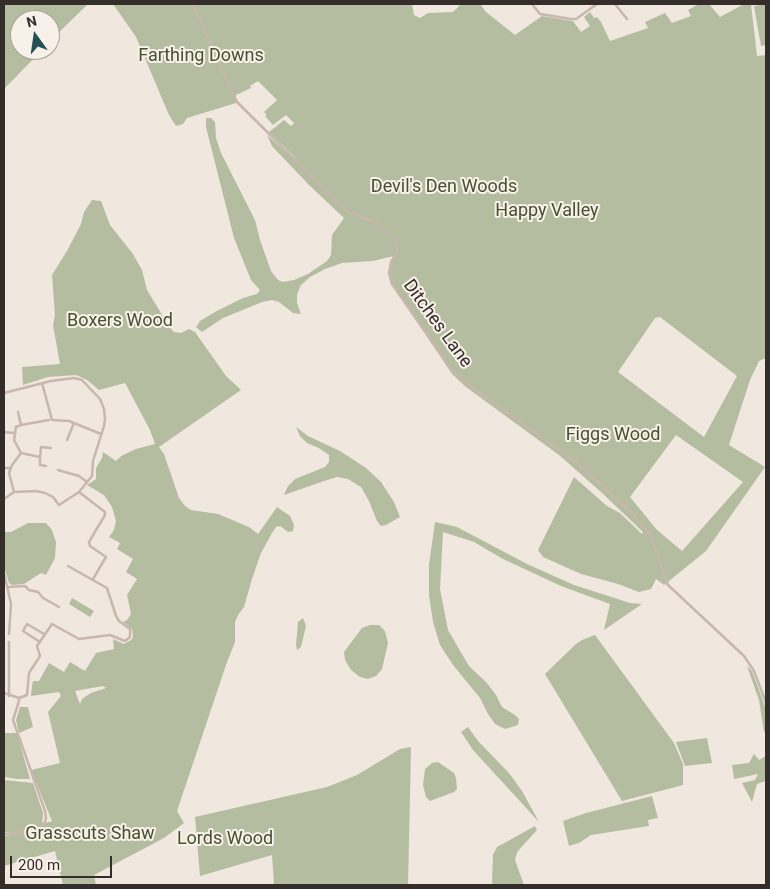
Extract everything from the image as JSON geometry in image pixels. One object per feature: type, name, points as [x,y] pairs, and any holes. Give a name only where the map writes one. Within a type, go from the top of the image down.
[{"type":"street","name":"Ditches Lane","points":[[193,4],[237,102],[347,211],[378,223],[395,240],[398,250],[391,262],[389,273],[392,284],[453,372],[482,396],[576,462],[633,514],[651,536],[668,586],[744,656],[754,671],[766,703]]},
{"type":"street","points":[[532,4],[540,14],[576,19],[597,4]]},
{"type":"street","points":[[615,4],[627,19]]},
{"type":"street","points":[[4,393],[42,383],[74,378],[82,380],[100,398],[105,420],[93,461],[92,476],[78,492],[59,504],[53,497],[45,493],[14,492],[4,499]]},
{"type":"street","points":[[42,383],[52,420],[74,423],[102,434]]},
{"type":"street","points":[[18,412],[21,425]]},
{"type":"street","points":[[20,453],[14,440],[16,427],[49,420]]},
{"type":"street","points":[[67,440],[74,423]]},
{"type":"street","points":[[4,432],[14,433]]},
{"type":"street","points":[[46,466],[40,465],[41,447],[51,448]]},
{"type":"street","points":[[20,453],[40,457]]},
{"type":"street","points":[[14,492],[10,477],[11,468],[20,453]]},
{"type":"street","points":[[4,468],[11,468]]},
{"type":"street","points":[[58,470],[79,476],[87,482]]},
{"type":"street","points":[[78,492],[105,512],[89,542],[90,546],[106,557],[93,579]]},
{"type":"street","points":[[4,693],[18,698],[27,694],[29,673],[40,656],[37,646],[51,625],[54,624],[79,639],[110,635],[124,641],[130,637],[130,629],[117,618],[106,588],[68,566]]},
{"type":"street","points":[[4,573],[11,604],[9,634]]},
{"type":"street","points":[[8,586],[25,586],[29,590],[38,592],[43,598],[59,607]]},
{"type":"street","points":[[40,642],[23,631],[27,624],[44,634]]},
{"type":"street","points":[[8,642],[9,696]]},
{"type":"street","points":[[4,834],[40,827],[46,818],[13,720],[19,701],[18,698]]},
{"type":"green space","points":[[4,4],[88,4],[60,31],[60,10],[10,10],[10,60],[32,60],[4,89]]},
{"type":"green space","name":"Happy Valley","points":[[113,4],[412,4],[414,15],[420,18],[428,13],[453,12],[461,4],[480,4],[486,12],[515,35],[542,16],[573,21],[581,32],[590,26],[584,17],[590,12],[594,18],[597,17],[601,22],[610,41],[648,28],[645,22],[665,13],[672,23],[691,16],[688,10],[699,4],[709,4],[720,17],[744,4],[751,4],[757,56],[766,55],[766,358],[759,361],[750,380],[729,445],[765,467],[706,551],[664,585],[656,579],[651,589],[639,592],[581,574],[543,557],[538,550],[574,477],[607,506],[620,513],[642,534],[643,532],[559,455],[466,387],[452,374],[392,284],[389,273],[394,256],[373,261],[342,263],[310,277],[301,285],[297,294],[297,303],[301,314],[293,313],[279,302],[272,300],[262,302],[223,318],[202,332],[196,327],[200,321],[215,312],[243,298],[257,294],[260,290],[251,280],[234,238],[206,127],[206,118],[211,118],[215,122],[216,138],[221,153],[255,220],[271,271],[278,280],[283,282],[294,280],[308,274],[327,261],[331,255],[332,235],[344,218],[272,146],[267,135],[294,159],[296,158],[269,132],[284,120],[291,126],[294,123],[286,115],[273,125],[265,116],[267,115],[264,112],[277,100],[258,81],[250,86],[251,88],[236,95],[236,103],[187,118],[183,124],[176,126],[169,115],[136,37]],"holes":[[[660,317],[737,376],[704,437],[618,372],[655,318]],[[676,435],[743,482],[682,551],[657,530],[630,497]]]},
{"type":"green space","points":[[766,4],[766,45],[761,46],[754,6]]},
{"type":"green space","points":[[92,200],[101,201],[110,225],[133,254],[142,270],[147,290],[170,328],[174,332],[181,333],[189,329],[195,332],[226,376],[241,390],[159,447],[164,454],[179,498],[191,510],[218,514],[249,527],[258,534],[277,507],[290,516],[294,525],[293,531],[288,532],[280,526],[276,527],[272,533],[261,553],[244,607],[235,622],[235,642],[177,811],[184,823],[164,838],[94,875],[96,885],[63,885],[55,851],[4,866],[4,836],[15,833],[4,832],[4,780],[33,783],[43,813],[42,824],[52,821],[31,770],[60,763],[48,712],[61,696],[59,692],[31,696],[33,681],[39,681],[49,663],[64,672],[70,662],[85,671],[96,653],[114,649],[113,639],[124,644],[133,637],[132,629],[123,622],[131,614],[127,595],[137,579],[126,572],[133,559],[117,549],[120,543],[109,537],[114,530],[116,521],[112,507],[104,495],[87,485],[96,479],[96,468],[103,452],[116,461],[121,456],[136,449],[155,444],[150,430],[125,383],[99,390],[87,380],[76,375],[48,377],[23,385],[22,367],[60,364],[53,325],[55,315],[52,275],[81,224],[84,212]],"holes":[[[103,686],[106,688],[91,693],[82,699],[80,704],[75,691]]]},
{"type":"green space","points":[[296,427],[308,436],[340,451],[366,468],[381,482],[394,502],[400,517],[381,526],[361,487],[348,479],[337,477],[284,495],[288,486],[295,479],[325,467],[329,462],[329,455],[307,443],[300,436]]},
{"type":"green space","points":[[435,522],[457,527],[527,564],[574,585],[630,603],[642,604],[604,630],[610,604],[561,586],[503,559],[474,542],[443,532],[440,589],[448,630],[469,666],[486,682],[502,707],[519,719],[518,725],[505,729],[495,724],[480,698],[453,665],[440,645],[433,622],[429,595],[429,565]]},
{"type":"green space","points":[[28,523],[46,523],[52,530],[56,542],[55,558],[46,575],[41,573],[24,584],[12,585],[9,583],[4,567],[4,532],[11,532]]},
{"type":"green space","points":[[72,598],[94,611],[90,617],[69,604]]},
{"type":"green space","points":[[303,618],[306,626],[301,647],[297,650],[298,622]]},
{"type":"green space","points":[[370,625],[379,625],[385,631],[388,643],[382,669],[376,676],[368,679],[360,677],[351,670],[345,660],[344,652],[362,628]]},
{"type":"green space","points":[[595,635],[674,743],[683,764],[683,785],[622,801],[545,674],[576,644]]},
{"type":"green space","points":[[747,666],[752,671],[766,709],[766,732],[764,732],[759,700]]},
{"type":"green space","points":[[20,707],[28,707],[33,727],[19,733],[16,720]]},
{"type":"green space","points":[[468,727],[478,741],[509,773],[522,791],[539,822],[473,750],[461,732]]},
{"type":"green space","points":[[4,733],[17,733],[30,779],[4,777]]},
{"type":"green space","points":[[707,738],[712,763],[685,766],[676,742]]},
{"type":"green space","name":"Lords Wood","points":[[411,747],[408,885],[274,885],[272,855],[200,876],[195,817],[327,787],[357,775],[400,749]]},
{"type":"green space","points":[[754,754],[759,760],[766,756],[766,781],[757,784],[752,802],[742,783],[755,780],[758,774],[734,779],[732,765],[749,763]]},
{"type":"green space","points":[[438,762],[454,773],[457,789],[454,792],[430,801],[426,797],[423,785],[425,769],[432,763]]},
{"type":"green space","points":[[652,796],[658,818],[648,820],[649,826],[591,835],[579,843],[569,846],[563,821]]},
{"type":"green space","points":[[535,826],[537,830],[517,852],[515,860],[524,885],[492,885],[493,855],[497,847]]},
{"type":"park label","name":"Farthing Downs","points":[[201,56]]},
{"type":"park label","name":"Devil's Den Woods","points":[[444,187]]},
{"type":"park label","name":"Boxers Wood","points":[[120,321]]},
{"type":"park label","name":"Figgs Wood","points":[[613,435]]},
{"type":"park label","name":"Grasscuts Shaw","points":[[90,834]]}]
